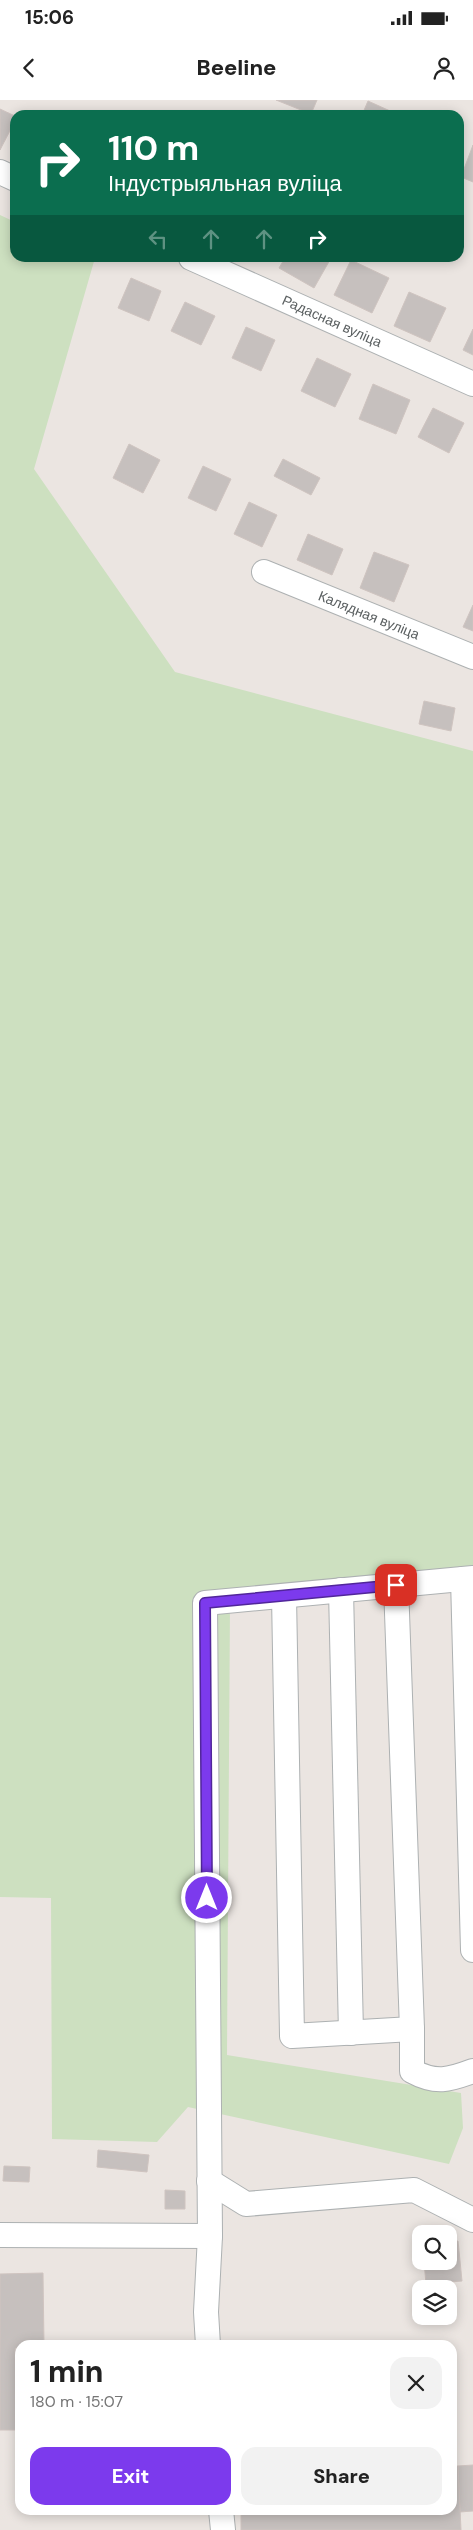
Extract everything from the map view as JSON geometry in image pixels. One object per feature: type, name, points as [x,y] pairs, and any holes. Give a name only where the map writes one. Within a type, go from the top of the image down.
[{"type":"street","name":"Радасная вуліца","points":[[199,262],[473,384]]},
{"type":"street","name":"Калядная вуліца","points":[[264,572],[473,657]]},
{"type":"street","points":[[208,2340],[206,2312],[210,2236],[205,1603],[468,1578],[473,1950]]},
{"type":"street","points":[[396,1585],[412,2071],[427,2079],[450,2079],[473,2071]]},
{"type":"street","points":[[341,1590],[351,2032]]},
{"type":"street","points":[[284,1596],[292,2036],[412,2029]]},
{"type":"street","points":[[209,2181],[246,2204],[414,2190],[473,2220]]},
{"type":"street","points":[[0,2235],[210,2236]]},
{"type":"street","points":[[222,2515],[223,2530]]},
{"type":"green space","points":[[0,215],[10,220],[10,262],[94,262],[34,469],[175,672],[473,751],[473,1575],[230,1605],[227,2055],[461,2093],[463,2128],[449,2164],[188,2107],[157,2142],[52,2139],[51,1898],[0,1897]]},
{"type":"building","points":[[276,100],[317,100],[313,110],[301,110]]},
{"type":"building","points":[[368,101],[388,110],[364,110]]},
{"type":"building","points":[[0,109],[10,114],[10,131],[0,150]]},
{"type":"building","points":[[473,145],[473,182],[464,178],[464,169]]},
{"type":"building","points":[[283,262],[329,262],[314,288],[279,268]]},
{"type":"building","points":[[350,262],[355,262],[389,278],[372,313],[334,295]]},
{"type":"building","points":[[131,278],[161,291],[149,321],[118,308]]},
{"type":"building","points":[[409,292],[446,308],[430,342],[394,326]]},
{"type":"building","points":[[185,302],[215,316],[201,345],[171,331]]},
{"type":"building","points":[[246,327],[275,340],[261,371],[232,358]]},
{"type":"building","points":[[473,329],[473,355],[463,350]]},
{"type":"building","points":[[317,358],[351,374],[335,407],[301,391]]},
{"type":"building","points":[[373,384],[410,400],[396,434],[359,419]]},
{"type":"building","points":[[433,408],[464,423],[449,453],[418,437]]},
{"type":"building","points":[[129,444],[160,460],[143,493],[113,478]]},
{"type":"building","points":[[283,459],[320,478],[311,495],[274,476]]},
{"type":"building","points":[[203,466],[231,479],[216,511],[188,498]]},
{"type":"building","points":[[249,502],[277,515],[262,547],[234,534]]},
{"type":"building","points":[[308,534],[343,549],[332,575],[297,560]]},
{"type":"building","points":[[374,552],[409,565],[394,602],[360,588]]},
{"type":"building","points":[[473,605],[473,631],[463,627]]},
{"type":"building","points":[[424,701],[455,708],[451,731],[419,724]]},
{"type":"building","points":[[98,2150],[149,2155],[147,2172],[97,2167]]},
{"type":"building","points":[[4,2166],[30,2167],[29,2182],[3,2181]]},
{"type":"building","points":[[165,2190],[185,2191],[185,2209],[165,2209]]},
{"type":"building","points":[[458,2241],[462,2281],[426,2280],[425,2270],[457,2270]]},
{"type":"building","points":[[43,2273],[44,2340],[15,2340],[15,2430],[0,2430],[0,2274]]},
{"type":"building","points":[[473,2465],[473,2511],[460,2512],[458,2466]]},
{"type":"building","points":[[458,2466],[461,2530],[241,2530],[241,2515],[457,2515]]},
{"type":"route","points":[[207,1898],[205,1603],[396,1585]]}]
